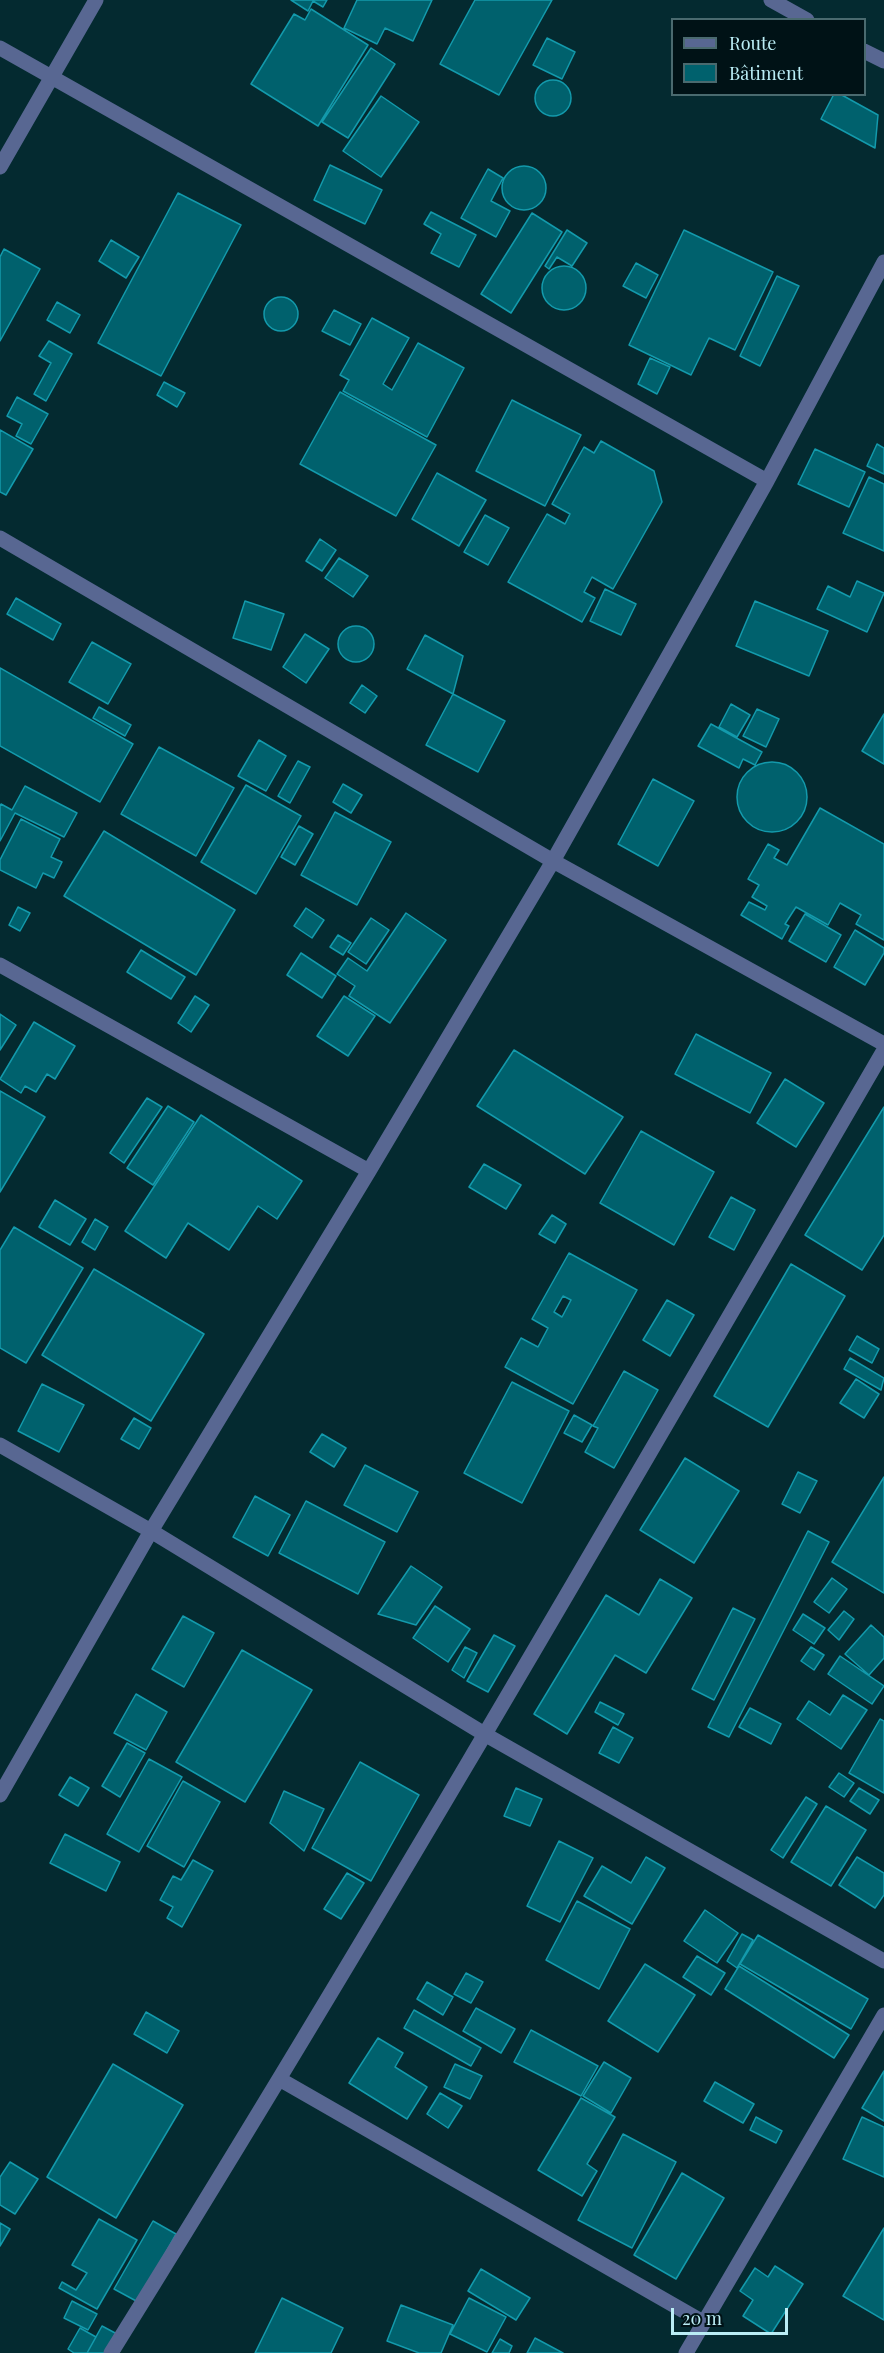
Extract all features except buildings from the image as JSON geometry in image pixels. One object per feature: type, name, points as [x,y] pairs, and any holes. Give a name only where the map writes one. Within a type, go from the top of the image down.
[{"type":"street","points":[[0,168],[96,0]]},
{"type":"street","points":[[771,0],[803,18]]},
{"type":"street","points":[[0,48],[767,481]]},
{"type":"street","points":[[866,52],[884,61]]},
{"type":"street","points":[[0,1795],[151,1531],[553,861],[767,481],[884,262]]},
{"type":"street","points":[[0,538],[553,861],[884,1044]]},
{"type":"street","points":[[0,965],[369,1171]]},
{"type":"street","points":[[111,2353],[280,2080],[486,1735],[884,1050]]},
{"type":"street","points":[[0,1445],[151,1531],[486,1735],[884,1960]]},
{"type":"street","points":[[686,2353],[884,2015]]},
{"type":"street","points":[[280,2080],[704,2322]]}]
